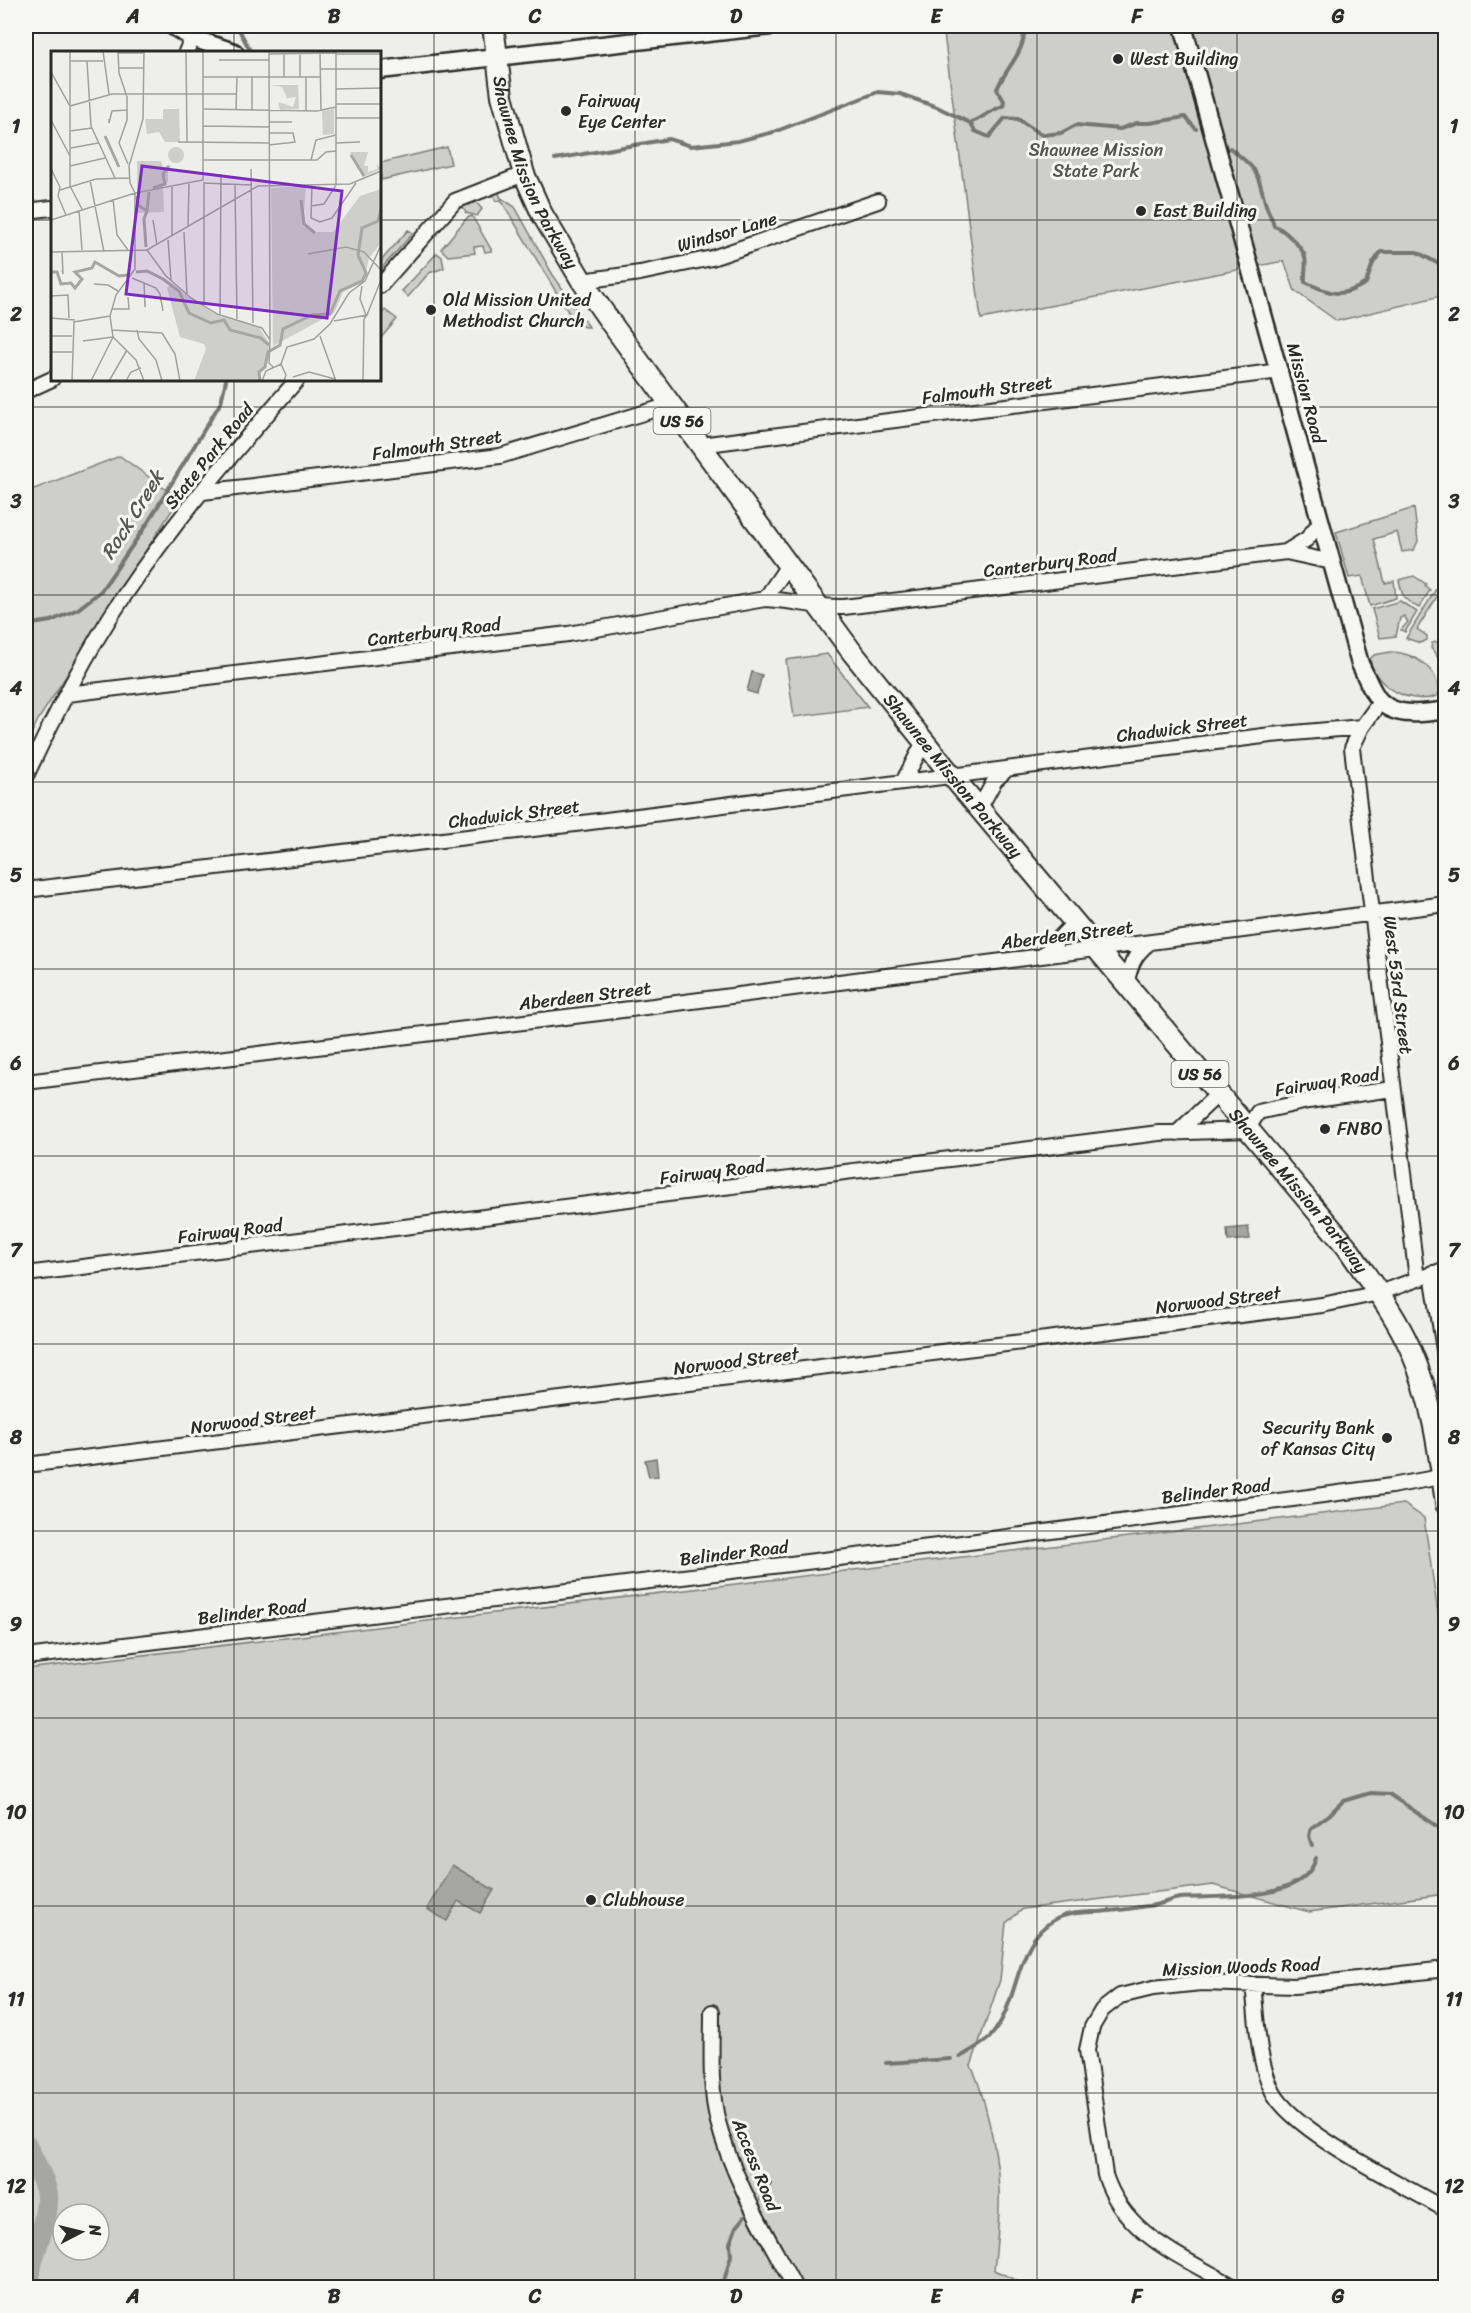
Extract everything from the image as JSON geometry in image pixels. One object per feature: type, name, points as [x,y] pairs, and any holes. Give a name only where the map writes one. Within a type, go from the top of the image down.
[{"type":"highway","name":"Shawnee Mission Parkway","points":[[493,26],[506,112],[524,174],[542,214],[582,281],[787,567],[924,742],[1217,1095],[1347,1247],[1379,1293],[1410,1347],[1441,1432],[1446,1504]]},
{"type":"main road","points":[[173,26],[193,44],[229,51]]},
{"type":"main road","points":[[381,70],[771,26]]},
{"type":"main road","name":"Mission Road","points":[[1183,26],[1360,664],[1380,702]]},
{"type":"main road","points":[[1380,702],[1398,711],[1420,713],[1446,710]]},
{"type":"street","points":[[381,285],[455,201],[524,174]]},
{"type":"street","name":"Windsor Lane","points":[[582,281],[640,273],[712,258],[878,201]]},
{"type":"street","points":[[26,211],[51,208]]},
{"type":"street","name":"Falmouth Street","points":[[700,445],[1280,371]]},
{"type":"street","points":[[26,391],[51,379]]},
{"type":"street","name":"State Park Road","points":[[26,776],[67,694],[122,598],[203,492],[296,381]]},
{"type":"street","name":"Falmouth Street","points":[[203,492],[500,456],[670,405]]},
{"type":"street","name":"Canterbury Road","points":[[1286,552],[1307,539],[1321,520]]},
{"type":"street","name":"Canterbury Road","points":[[67,694],[568,634],[765,599],[788,600],[818,608],[844,607],[1286,552],[1332,562]]},
{"type":"street","points":[[765,599],[787,567]]},
{"type":"street","name":"West 53rd Street","points":[[1380,702],[1362,727],[1352,748],[1417,1279]]},
{"type":"street","name":"Chadwick Street","points":[[26,890],[1271,735],[1362,727]]},
{"type":"street","points":[[903,782],[924,742]]},
{"type":"street","points":[[979,809],[995,780],[1007,769]]},
{"type":"street","name":"Aberdeen Street","points":[[26,1083],[1096,950],[1446,904]]},
{"type":"street","points":[[1042,956],[1074,923]]},
{"type":"street","name":"Aberdeen Street","points":[[1126,986],[1131,963],[1138,951],[1149,943]]},
{"type":"street","name":"Fairway Road","points":[[26,1274],[1177,1133],[1247,1130],[1258,1112],[1308,1101],[1393,1089]]},
{"type":"street","points":[[1177,1133],[1217,1095]]},
{"type":"street","name":"Norwood Street","points":[[26,1465],[1322,1305],[1379,1293],[1446,1269]]},
{"type":"street","points":[[1432,1273],[1446,1363]]},
{"type":"street","name":"Belinder Road","points":[[26,1657],[977,1541],[1391,1486],[1444,1476]]},
{"type":"street","name":"Mission Woods Road","points":[[1236,2288],[1145,2234],[1117,2205],[1105,2175],[1087,2050],[1092,2027],[1102,2010],[1120,1996],[1153,1988],[1191,1984],[1295,1986],[1446,1969]]},
{"type":"street","points":[[1253,1984],[1263,2064],[1281,2104],[1307,2128],[1446,2210]]},
{"type":"street","name":"Access Road","points":[[712,2012],[711,2066],[718,2122],[736,2173],[795,2288]]},
{"type":"green space","name":"Shawnee Mission State Park","points":[[943,26],[1445,26],[1445,295],[1337,321],[1295,291],[1284,261],[981,319]]},
{"type":"green space","points":[[447,147],[451,164],[381,180],[381,163]]},
{"type":"green space","points":[[498,191],[501,198],[515,207],[553,275],[589,327],[574,322],[501,200],[496,201],[493,194]]},
{"type":"green space","points":[[475,201],[482,209],[477,216],[466,213],[463,207]]},
{"type":"green space","points":[[472,216],[492,251],[485,252],[483,246],[474,247],[475,253],[448,256],[441,249],[467,218]]},
{"type":"green space","points":[[408,230],[413,233],[381,269],[381,261]]},
{"type":"green space","points":[[437,253],[442,257],[444,268],[429,273],[408,297],[402,291]]},
{"type":"green space","points":[[385,310],[397,319],[381,338],[381,315]]},
{"type":"green space","points":[[120,456],[179,499],[38,720],[26,745],[26,492]]},
{"type":"green space","points":[[1414,508],[1418,541],[1414,550],[1402,552],[1397,532],[1374,539],[1385,583],[1394,581],[1396,598],[1370,606],[1362,576],[1349,578],[1336,532]]},
{"type":"green space","points":[[1414,576],[1426,584],[1425,586],[1430,590],[1419,608],[1404,597],[1399,580]]},
{"type":"green space","points":[[1436,589],[1440,592],[1417,629],[1427,636],[1427,640],[1420,643],[1406,638]]},
{"type":"green space","points":[[1400,601],[1417,612],[1405,632],[1401,630],[1408,622],[1404,616],[1400,618],[1396,636],[1380,638],[1372,609]]},
{"type":"green space","points":[[1436,642],[1445,647],[1445,667],[1431,648],[1432,643]]},
{"type":"green space","points":[[1390,652],[1408,655],[1424,664],[1435,678],[1438,687],[1437,696],[1417,698],[1406,696],[1386,686],[1373,669],[1370,659],[1374,655]]},
{"type":"green space","points":[[827,654],[868,707],[794,717],[786,660]]},
{"type":"green space","points":[[1404,1504],[1424,1518],[1446,1668],[1445,1894],[1309,1912],[1213,1885],[1023,1909],[1006,1923],[1000,1980],[971,2066],[979,2083],[996,2155],[999,2210],[994,2270],[1031,2287],[26,2287],[26,1669]]},
{"type":"shaded area","points":[[752,672],[762,675],[757,694],[747,691]]},
{"type":"shaded area","points":[[1248,1227],[1250,1239],[1228,1241],[1227,1229]]},
{"type":"shaded area","points":[[656,1458],[658,1476],[649,1477],[645,1460]]},
{"type":"shaded area","points":[[452,1865],[494,1890],[480,1913],[458,1901],[447,1921],[427,1909]]},
{"type":"waterway","name":"Rock Creek","points":[[237,26],[250,51]]},
{"type":"waterway","points":[[555,159],[669,139],[691,146],[738,141],[774,132],[878,92],[900,94],[937,107],[970,123],[1003,106],[1004,101],[997,89],[1019,51],[1024,26]]},
{"type":"waterway","points":[[970,123],[975,131],[989,137],[1005,118],[1018,119],[1042,135],[1061,133],[1076,125],[1120,129],[1137,123],[1185,117],[1196,129]]},
{"type":"waterway","points":[[1230,148],[1256,172],[1274,226],[1287,234],[1303,253],[1306,263],[1305,282],[1336,293],[1357,288],[1366,283],[1373,263],[1381,252],[1417,252],[1446,268]]},
{"type":"waterway","name":"Rock Creek","points":[[26,625],[51,621],[78,609],[101,591],[147,524],[221,402],[226,381]]},
{"type":"waterway","points":[[1312,1846],[1309,1836],[1311,1828],[1343,1801],[1370,1793],[1389,1794],[1438,1827],[1444,1826]]},
{"type":"waterway","points":[[960,2057],[987,2040],[1001,2022],[1026,1953],[1035,1938],[1047,1925],[1063,1916],[1131,1908],[1180,1898],[1236,1896],[1277,1890],[1295,1883],[1308,1873],[1316,1858]]},
{"type":"waterway","points":[[886,2063],[951,2059]]},
{"type":"waterway","points":[[26,2145],[42,2178],[47,2196],[44,2220],[31,2265],[29,2288]]},
{"type":"waterway","points":[[761,2199],[770,2184]]},
{"type":"waterway","points":[[722,2288],[731,2256],[730,2243],[736,2227],[744,2217]]},
{"type":"place","name":"West Building","points":[[1118,59]]},
{"type":"place","name":"Fairway Eye Center","points":[[566,111]]},
{"type":"place","name":"East Building","points":[[1141,211]]},
{"type":"place","name":"Old Mission United Methodist Church","points":[[431,310]]},
{"type":"place","name":"FNBO","points":[[1325,1129]]},
{"type":"place","name":"Security Bank of Kansas City","points":[[1387,1438]]},
{"type":"place","name":"Clubhouse","points":[[591,1900]]}]
